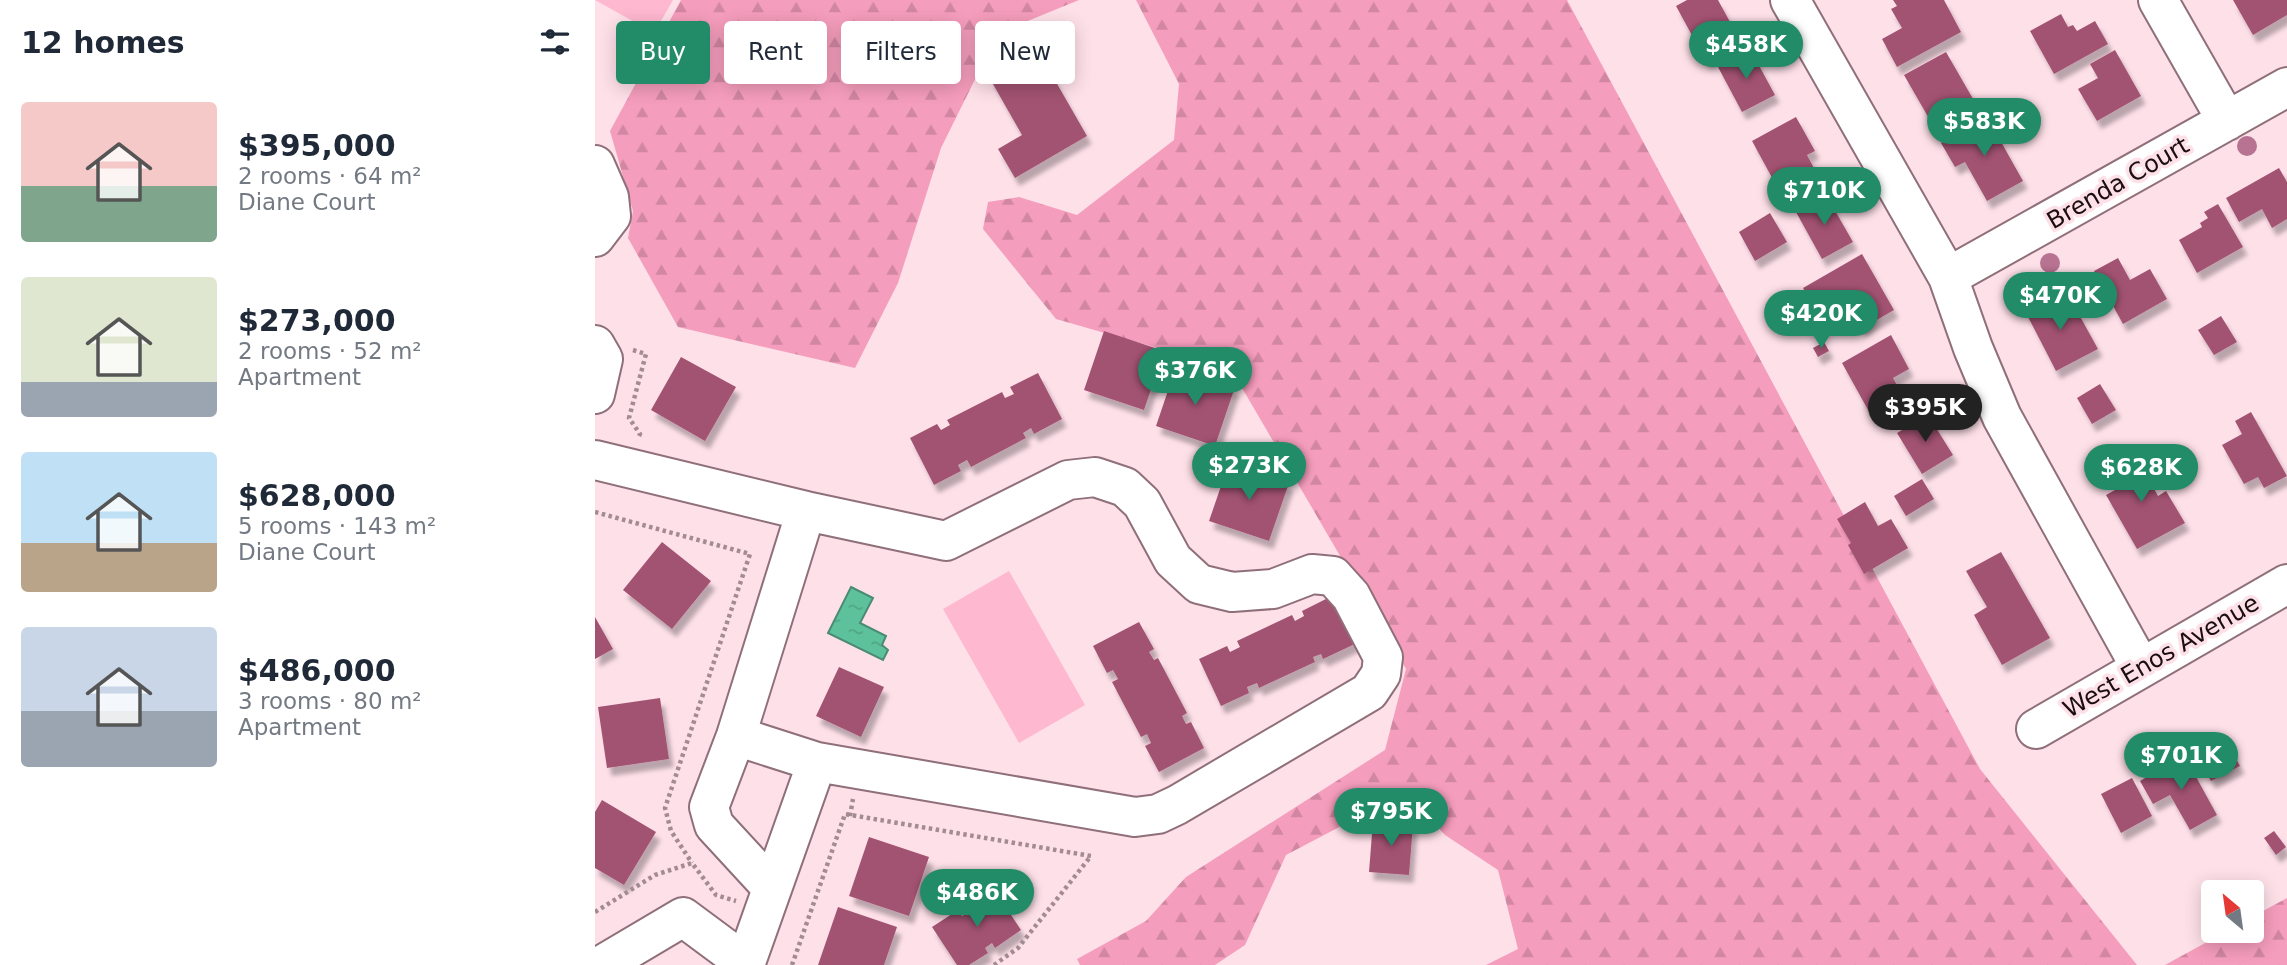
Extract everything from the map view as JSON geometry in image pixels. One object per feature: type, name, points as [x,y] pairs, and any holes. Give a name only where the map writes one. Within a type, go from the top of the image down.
[{"type":"street","points":[[1790,0],[1948,277],[1973,348],[2002,417],[2141,668]]},
{"type":"street","points":[[2158,0],[2227,121]]},
{"type":"street","name":"Brenda Court","points":[[1948,277],[2287,87]]},
{"type":"street","points":[[595,165],[609,197],[603,227]]},
{"type":"street","points":[[595,345],[603,359],[595,394]]},
{"type":"street","points":[[595,460],[806,511],[946,541],[1068,480],[1095,477],[1125,486],[1142,503],[1173,560],[1199,584],[1232,593],[1273,589],[1312,573],[1333,576],[1351,596],[1383,657],[1381,674],[1369,692],[1177,806],[1158,814],[1135,817],[817,762],[736,736]]},
{"type":"street","points":[[772,888],[714,825],[709,807],[736,736],[806,511]]},
{"type":"street","name":"West Enos Avenue","points":[[2036,729],[2287,583]]},
{"type":"street","points":[[603,965],[683,916],[745,964],[817,762]]},
{"type":"path","points":[[595,512],[750,554],[666,808],[671,831],[692,863]]},
{"type":"path","points":[[792,965],[845,814],[1091,856],[1018,948],[994,965]]},
{"type":"green space","points":[[681,0],[1079,0],[1027,21],[975,21],[975,79],[941,148],[898,283],[855,368],[678,327],[628,238],[633,211],[610,131],[635,84],[710,84],[710,21],[670,21]]},
{"type":"green space","points":[[1136,0],[1567,0],[1980,769],[2137,965],[1486,965],[1518,949],[1498,870],[1445,835],[1406,792],[1286,855],[1245,945],[1215,965],[1080,965],[1077,959],[1146,921],[1186,877],[1385,750],[1406,669],[1231,369],[1056,319],[983,229],[988,202],[1019,197],[1077,215],[1174,140],[1179,84]]},
{"type":"green space","points":[[2287,898],[2287,965],[2165,965],[2205,943],[2265,943],[2265,910]]},
{"type":"shaded area","points":[[595,0],[673,0],[661,21],[633,21]]},
{"type":"shaded area","points":[[1009,571],[1085,705],[1019,743],[943,609]]},
{"type":"water","points":[[851,587],[873,598],[860,623],[886,636],[882,645],[888,650],[883,660],[828,633]]},
{"type":"building","points":[[1687,0],[1718,0],[1741,42],[1706,61],[1676,6]]},
{"type":"building","points":[[1893,0],[1944,0],[1961,32],[1897,67],[1882,39],[1902,28],[1891,9],[1897,6]]},
{"type":"building","points":[[2233,0],[2287,0],[2287,15],[2253,35]]},
{"type":"building","points":[[2061,14],[2068,27],[2073,25],[2077,31],[2095,21],[2108,44],[2054,74],[2030,31]]},
{"type":"building","points":[[1750,49],[1775,95],[1742,112],[1718,67]]},
{"type":"building","points":[[2115,50],[2141,96],[2097,121],[2078,89],[2098,78],[2090,64]]},
{"type":"building","points":[[1946,52],[1980,111],[1938,134],[1904,75]]},
{"type":"building","points":[[993,84],[1057,84],[1087,136],[1015,178],[998,149],[1022,135]]},
{"type":"building","points":[[1796,117],[1815,151],[1807,155],[1817,174],[1781,194],[1752,141]]},
{"type":"building","points":[[1987,117],[2023,181],[1987,201],[1965,162],[1955,167],[1941,143]]},
{"type":"building","points":[[2279,168],[2287,182],[2287,219],[2272,228],[2262,209],[2239,222],[2226,198]]},
{"type":"building","points":[[1826,195],[1853,242],[1822,259],[1796,212]]},
{"type":"building","points":[[2218,204],[2243,247],[2197,273],[2179,240],[2202,227],[2200,223],[2208,218],[2204,212]]},
{"type":"building","points":[[1770,213],[1787,242],[1755,261],[1739,232]]},
{"type":"building","points":[[1862,254],[1894,310],[1861,329],[1842,294],[1816,309],[1803,288]]},
{"type":"building","points":[[2118,258],[2130,280],[2150,269],[2167,299],[2123,324],[2094,271]]},
{"type":"building","points":[[2054,293],[2066,317],[2077,311],[2098,349],[2056,371],[2024,309]]},
{"type":"building","points":[[2221,316],[2237,342],[2214,355],[2198,330]]},
{"type":"building","points":[[1104,331],[1164,351],[1144,410],[1084,390]]},
{"type":"building","points":[[1891,335],[1909,369],[1893,378],[1904,398],[1872,417],[1842,363]]},
{"type":"building","points":[[1824,342],[1829,351],[1818,357],[1813,348]]},
{"type":"building","points":[[681,357],[736,387],[705,441],[651,410]]},
{"type":"building","points":[[1176,367],[1235,387],[1215,446],[1156,426]]},
{"type":"building","points":[[1038,373],[1062,419],[1034,434],[1031,428],[1023,433],[1026,438],[971,467],[967,460],[958,465],[961,471],[934,485],[910,438],[937,424],[941,430],[950,425],[947,420],[1002,392],[1005,398],[1014,394],[1010,387]]},
{"type":"building","points":[[2100,384],[2116,410],[2092,424],[2077,398]]},
{"type":"building","points":[[2251,412],[2287,476],[2264,488],[2258,477],[2244,484],[2222,445],[2242,434],[2235,421]]},
{"type":"building","points":[[1928,415],[1953,455],[1922,474],[1897,433]]},
{"type":"building","points":[[2132,451],[2158,496],[2166,491],[2185,523],[2137,549],[2106,495],[2122,486],[2109,464]]},
{"type":"building","points":[[1229,463],[1289,483],[1269,541],[1209,521]]},
{"type":"building","points":[[1922,479],[1934,499],[1906,516],[1894,496]]},
{"type":"building","points":[[1865,502],[1878,526],[1891,519],[1908,548],[1864,574],[1837,519]]},
{"type":"building","points":[[662,542],[711,581],[672,629],[623,590]]},
{"type":"building","points":[[2001,552],[2050,638],[2002,665],[1974,615],[1987,607],[1966,571]]},
{"type":"building","points":[[1334,595],[1357,643],[1323,659],[1321,654],[1313,657],[1315,662],[1259,688],[1257,683],[1247,687],[1249,693],[1221,706],[1199,659],[1227,646],[1230,652],[1240,647],[1237,641],[1292,615],[1295,621],[1304,616],[1302,611]]},
{"type":"building","points":[[595,617],[613,649],[595,659]]},
{"type":"building","points":[[1139,622],[1154,649],[1149,652],[1154,660],[1158,658],[1187,713],[1182,716],[1186,724],[1191,722],[1204,748],[1159,772],[1145,746],[1151,743],[1147,734],[1141,737],[1112,682],[1118,679],[1113,670],[1107,673],[1093,646]]},
{"type":"building","points":[[839,667],[884,687],[861,737],[816,716]]},
{"type":"building","points":[[660,698],[669,759],[607,768],[598,707]]},
{"type":"building","points":[[2222,733],[2240,766],[2211,781],[2193,748]]},
{"type":"building","points":[[2184,755],[2217,815],[2190,830],[2170,795],[2153,804],[2140,781]]},
{"type":"building","points":[[2132,778],[2152,816],[2121,833],[2101,794]]},
{"type":"building","points":[[602,800],[656,832],[624,885],[595,868],[595,812]]},
{"type":"building","points":[[1373,821],[1413,825],[1409,875],[1369,872]]},
{"type":"building","points":[[2274,831],[2286,847],[2276,855],[2264,838]]},
{"type":"building","points":[[869,837],[929,857],[909,916],[849,896]]},
{"type":"building","points":[[993,888],[1021,930],[995,948],[992,943],[985,948],[988,953],[969,965],[957,965],[932,927],[958,910],[962,916],[970,910],[967,905]]},
{"type":"building","points":[[838,907],[897,927],[884,965],[818,965]]}]
